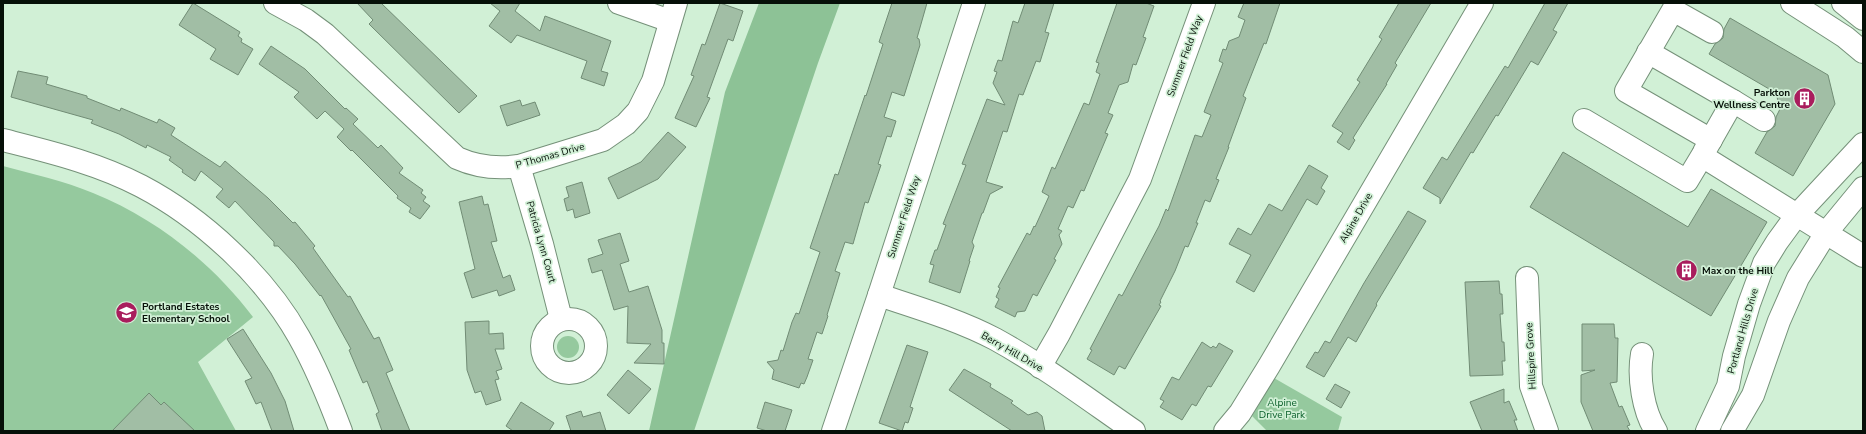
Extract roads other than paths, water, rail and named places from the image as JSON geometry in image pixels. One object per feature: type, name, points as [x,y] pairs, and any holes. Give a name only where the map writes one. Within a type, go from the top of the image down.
[{"type":"street","name":"P Thomas Drive","points":[[275,3],[306,20],[325,34],[457,158],[478,165],[492,167],[519,166],[603,140],[626,124],[638,111],[653,81],[673,12]]},
{"type":"street","points":[[619,3],[673,12]]},
{"type":"street","name":"Summer Field Way","points":[[833,431],[974,3]]},
{"type":"street","name":"Summer Field Way","points":[[1040,367],[1059,334],[1140,179],[1204,3]]},
{"type":"street","name":"Alpine Drive","points":[[1225,431],[1240,413],[1269,366],[1482,3]]},
{"type":"street","points":[[1792,3],[1845,37],[1863,52]]},
{"type":"street","points":[[1843,3],[1863,19]]},
{"type":"street","points":[[1712,32],[1673,10],[1626,91],[1706,148],[1796,216],[1863,256]]},
{"type":"street","points":[[1648,52],[1764,120]]},
{"type":"street","points":[[1584,120],[1687,182],[1733,101]]},
{"type":"street","points":[[3,140],[63,155],[106,170],[141,186],[195,221],[237,257],[273,299],[299,336],[324,385],[341,431]]},
{"type":"street","name":"Portland Hills Drive","points":[[1707,431],[1728,386],[1734,356],[1749,304],[1764,263],[1796,216],[1863,144]]},
{"type":"street","name":"Patricia Lynn Court","points":[[519,166],[542,244],[561,319]]},
{"type":"street","points":[[1732,431],[1752,395],[1779,321],[1798,278],[1826,233],[1863,188]]},
{"type":"street","name":"Hillspire Grove","points":[[1527,278],[1531,386],[1547,431]]},
{"type":"street","name":"Berry Hill Drive","points":[[879,295],[951,320],[994,339],[1040,367],[1134,431]]},
{"type":"street","points":[[1642,354],[1640,366],[1642,392],[1656,431]]},
{"type":"street","points":[[1734,356],[1762,368]]},
{"type":"place","name":"Parkton Wellness Centre","points":[[1805,99]]},
{"type":"place","name":"Max on the Hill","points":[[1687,271]]},
{"type":"place","name":"Portland Estates Elementary School","points":[[126,313]]},
{"type":"park label","name":"Alpine Drive Park","points":[[1282,408]]}]
